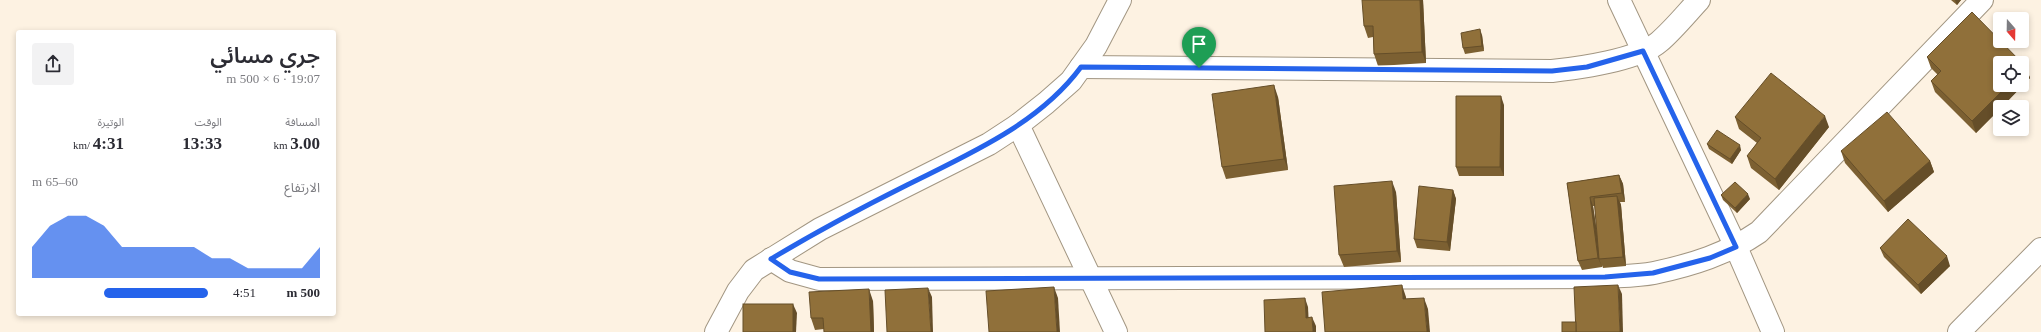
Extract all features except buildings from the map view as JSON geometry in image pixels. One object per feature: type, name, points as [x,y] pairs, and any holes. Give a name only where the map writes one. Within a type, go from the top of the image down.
[{"type":"street","points":[[716,332],[719,323],[738,291],[754,270],[820,229],[989,144],[1018,126],[1071,81],[1096,46],[1120,0]]},
{"type":"street","points":[[1619,0],[1736,247],[1773,332]]},
{"type":"street","points":[[1081,67],[1552,71],[1587,67],[1643,51],[1658,43],[1699,0]]},
{"type":"street","points":[[771,259],[790,272],[819,279],[1605,277],[1653,273],[1710,258],[1736,247],[1759,232],[1982,0]]},
{"type":"street","points":[[1018,126],[1116,332]]},
{"type":"street","points":[[1959,332],[2041,249]]},
{"type":"route","points":[[1643,51],[1736,247],[1710,258],[1653,273],[1605,277],[819,279],[790,272],[771,259],[820,229],[989,144],[1018,126],[1046,103],[1071,81],[1081,67],[1199,68],[1552,71],[1587,67],[1643,51]]}]
